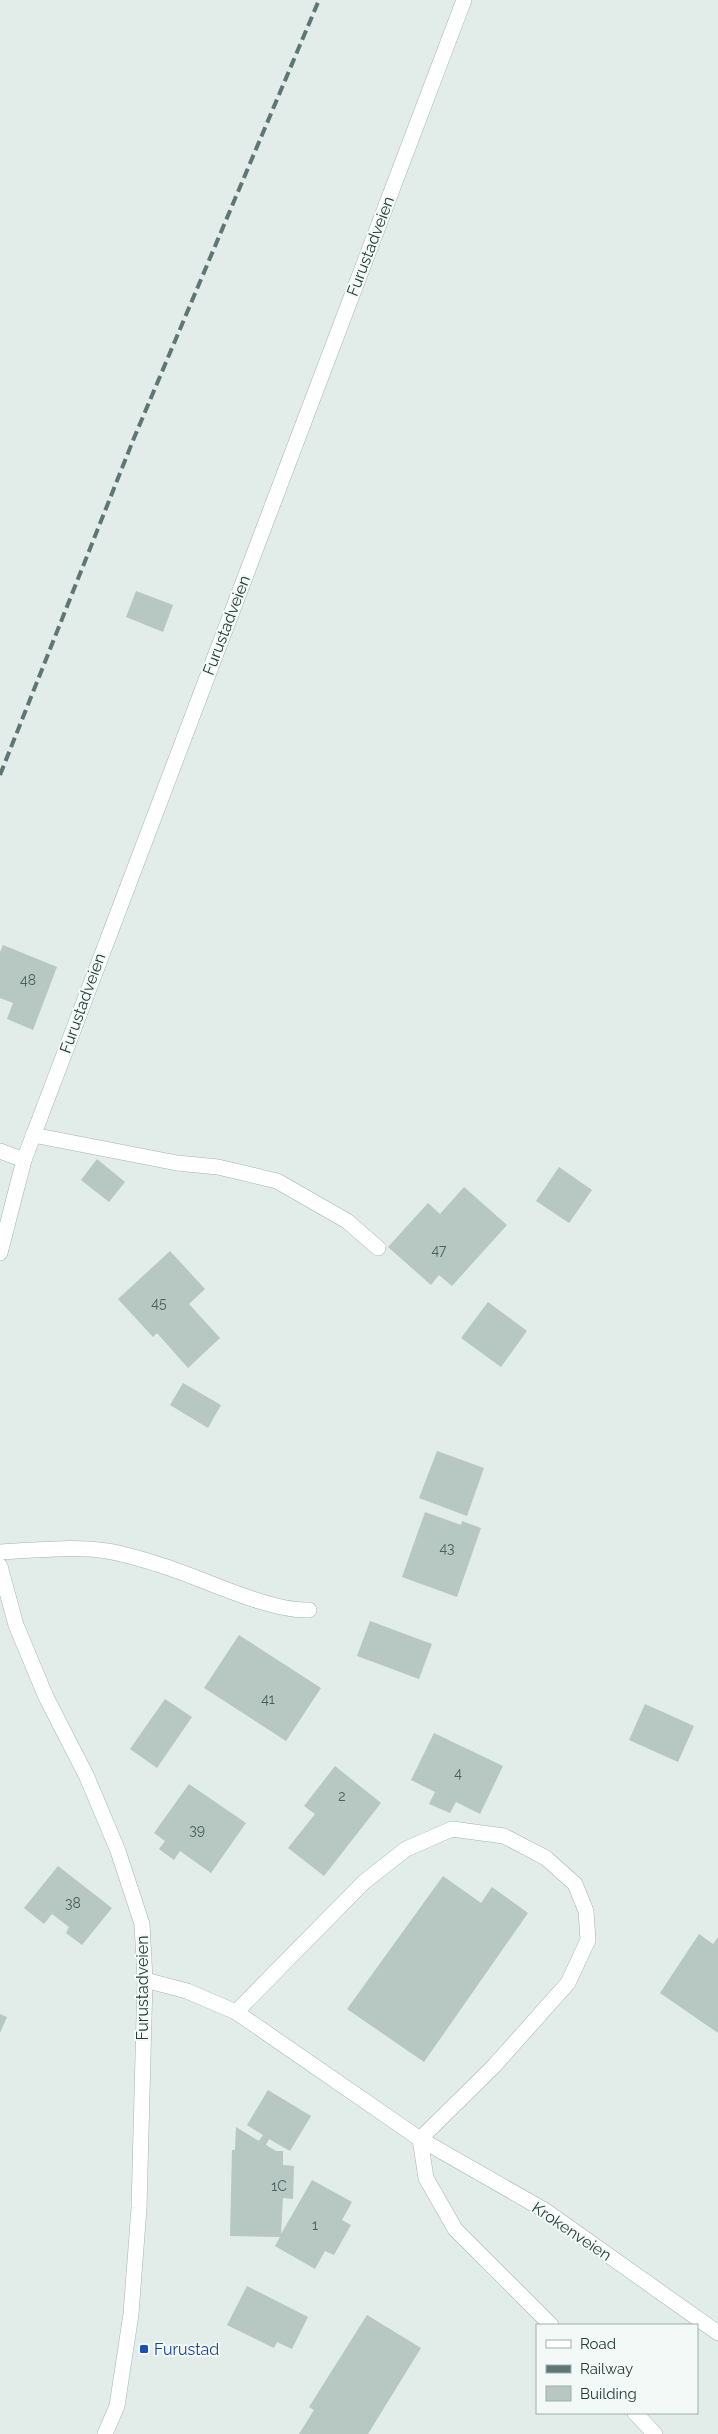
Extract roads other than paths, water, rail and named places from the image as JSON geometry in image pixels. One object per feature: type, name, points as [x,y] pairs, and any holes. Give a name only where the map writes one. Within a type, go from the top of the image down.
[{"type":"main road","name":"Furustadveien","points":[[0,1253],[24,1160],[33,1135],[464,0]]},
{"type":"main road","points":[[33,1135],[177,1162],[218,1167],[277,1181],[347,1221],[378,1248]]},
{"type":"main road","points":[[0,1151],[24,1160]]},
{"type":"main road","points":[[0,1552],[61,1548],[108,1551],[164,1566],[258,1600],[298,1611],[309,1610]]},
{"type":"main road","name":"Furustadveien","points":[[0,1566],[16,1625],[42,1688],[87,1777],[118,1851],[142,1924],[145,1980],[139,2208],[131,2305],[116,2406],[105,2434]]},
{"type":"main road","points":[[236,2012],[364,1882],[406,1848],[452,1829],[504,1836],[546,1858],[575,1884],[586,1910],[588,1940],[568,1983],[494,2066],[420,2139],[426,2178],[455,2229],[550,2324]]},
{"type":"main road","name":"Krokenveien","points":[[145,1980],[187,1991],[236,2012],[420,2139],[546,2211],[718,2333]]},
{"type":"main road","points":[[636,2414],[655,2434]]},
{"type":"railway","points":[[0,775],[134,438],[319,0]]},
{"type":"place","name":"Furustad","points":[[144,2349]]}]
